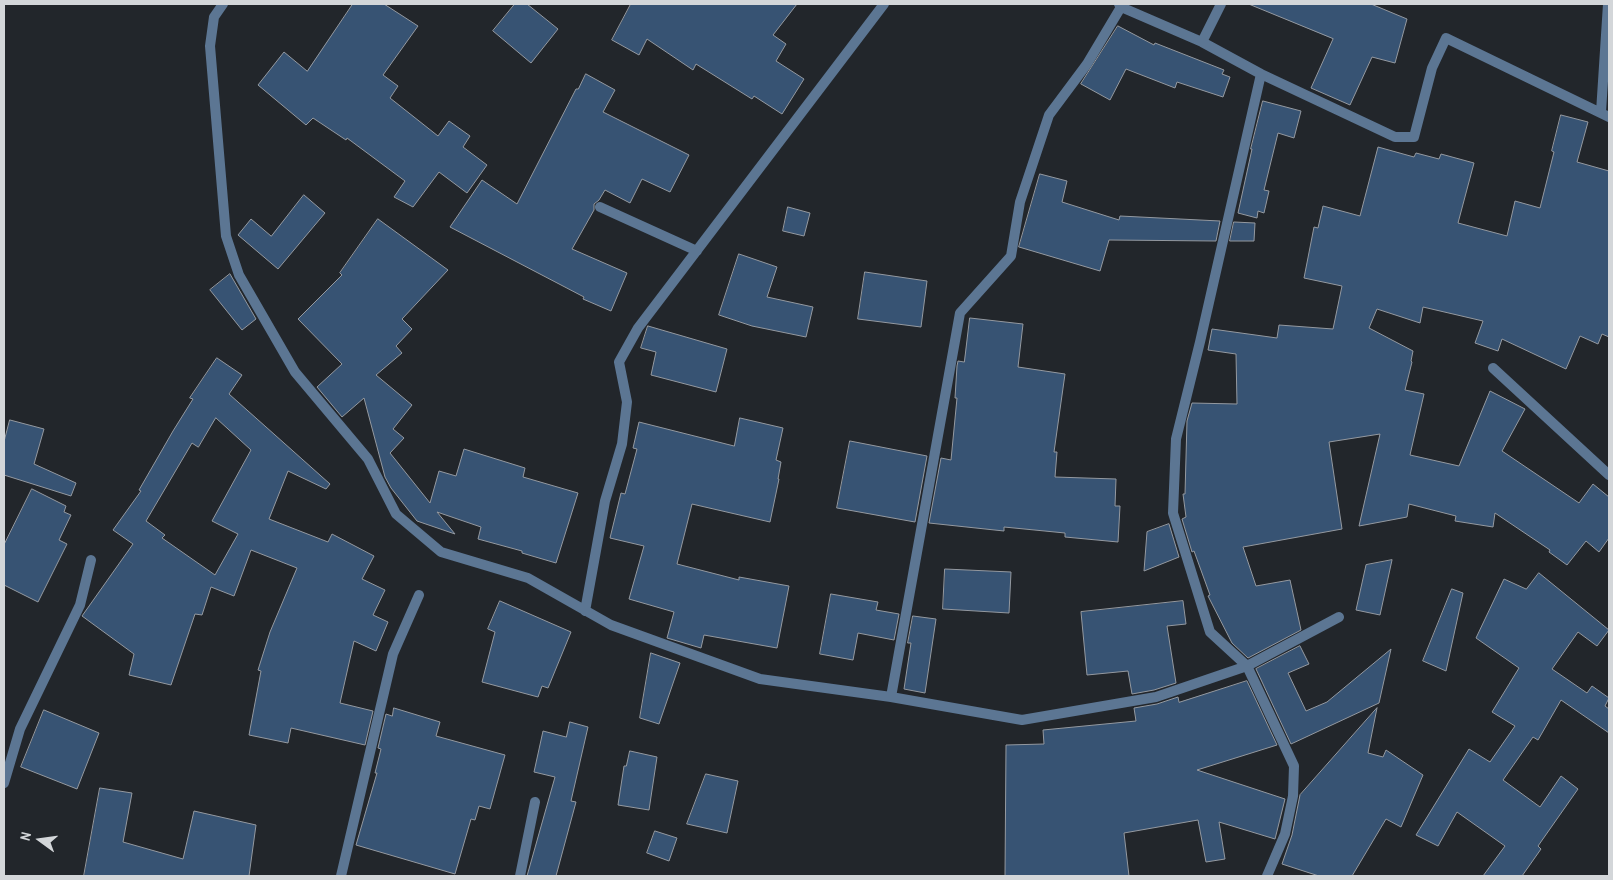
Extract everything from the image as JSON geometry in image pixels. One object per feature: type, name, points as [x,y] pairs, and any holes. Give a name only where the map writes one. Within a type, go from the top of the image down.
[{"type":"street","points":[[223,4],[214,17],[210,46],[226,236],[239,276],[296,372],[368,459],[396,514],[441,552],[528,578],[610,625],[760,679],[891,697],[1022,720],[1156,697],[1247,666],[1339,617]]},
{"type":"street","points":[[585,610],[605,501],[622,444],[627,402],[619,362],[638,328],[884,4]]},
{"type":"street","points":[[1202,42],[1221,4]]},
{"type":"street","points":[[891,697],[960,313],[1011,256],[1020,202],[1049,115],[1087,64],[1120,5],[1202,42],[1261,74],[1394,137],[1414,137],[1432,68],[1446,38],[1605,115],[1608,4]]},
{"type":"street","points":[[1261,74],[1176,439],[1173,513],[1210,632],[1247,666],[1294,766],[1293,796],[1285,834],[1267,876]]},
{"type":"street","points":[[600,207],[697,251]]},
{"type":"street","points":[[1493,368],[1609,475]]},
{"type":"street","points":[[4,783],[20,729],[80,606],[91,560]]},
{"type":"street","points":[[341,876],[393,654],[418,595]]},
{"type":"street","points":[[520,876],[535,802]]},
{"type":"building","points":[[353,4],[384,4],[418,26],[383,75],[398,86],[390,98],[438,136],[449,121],[470,136],[463,147],[487,165],[467,193],[439,172],[413,207],[394,197],[405,181],[347,138],[346,140],[313,118],[306,125],[258,85],[284,52],[307,71]]},
{"type":"building","points":[[515,4],[527,4],[558,29],[531,63],[493,31]]},
{"type":"building","points":[[631,4],[797,4],[773,35],[786,44],[776,61],[804,79],[782,114],[754,96],[752,99],[696,64],[693,70],[647,39],[639,55],[612,40]]},
{"type":"building","points":[[1249,4],[1371,4],[1407,19],[1395,63],[1372,57],[1350,105],[1311,88],[1333,39]]},
{"type":"building","points":[[1118,26],[1154,45],[1155,43],[1224,70],[1222,74],[1230,77],[1223,97],[1177,82],[1175,88],[1126,69],[1110,100],[1081,84]]},
{"type":"building","points":[[586,74],[615,90],[603,112],[689,155],[670,192],[642,179],[630,203],[605,190],[594,204],[594,210],[572,249],[627,273],[611,311],[583,299],[584,297],[450,227],[482,180],[517,204],[576,89],[578,89]]},
{"type":"building","points":[[1263,101],[1301,111],[1294,138],[1278,133],[1264,190],[1269,191],[1264,213],[1258,211],[1257,218],[1238,213]]},
{"type":"building","points":[[1561,115],[1588,122],[1577,162],[1609,171],[1609,337],[1602,334],[1598,344],[1580,336],[1566,369],[1502,339],[1498,351],[1475,343],[1483,321],[1423,307],[1420,323],[1377,309],[1369,328],[1413,351],[1405,390],[1424,394],[1410,455],[1459,466],[1490,391],[1525,409],[1502,451],[1579,503],[1593,484],[1609,497],[1609,538],[1599,552],[1586,541],[1567,565],[1549,552],[1550,550],[1495,513],[1493,527],[1455,521],[1456,516],[1409,504],[1407,517],[1359,526],[1380,434],[1329,442],[1342,529],[1243,547],[1256,586],[1290,580],[1301,630],[1248,658],[1232,643],[1208,596],[1210,595],[1194,551],[1192,552],[1182,519],[1186,517],[1183,494],[1185,494],[1187,421],[1192,403],[1237,404],[1236,354],[1208,350],[1212,329],[1277,338],[1279,325],[1333,329],[1342,286],[1304,278],[1314,227],[1318,228],[1323,206],[1360,216],[1378,147],[1414,157],[1416,153],[1439,159],[1441,154],[1474,163],[1458,223],[1507,236],[1515,201],[1540,208]]},
{"type":"building","points":[[1040,174],[1067,181],[1062,202],[1119,220],[1120,216],[1220,221],[1216,241],[1109,240],[1100,271],[1019,247]]},
{"type":"building","points":[[304,195],[325,213],[278,269],[238,235],[251,219],[271,236]]},
{"type":"building","points":[[788,207],[810,213],[804,236],[783,231]]},
{"type":"building","points":[[378,219],[448,270],[402,319],[412,329],[396,346],[402,353],[376,375],[412,405],[393,429],[404,438],[390,453],[430,503],[439,471],[456,476],[464,449],[525,468],[523,477],[578,493],[556,563],[478,539],[481,527],[437,512],[455,534],[417,521],[391,488],[385,477],[364,398],[342,417],[317,387],[342,364],[298,319],[342,275],[340,273]]},
{"type":"building","points":[[1234,222],[1255,223],[1254,241],[1230,241]]},
{"type":"building","points":[[739,254],[777,267],[767,297],[813,307],[806,337],[752,326],[719,315]]},
{"type":"building","points":[[865,272],[927,281],[921,327],[858,319]]},
{"type":"building","points":[[230,274],[256,319],[242,330],[210,290]]},
{"type":"building","points":[[970,318],[1023,324],[1018,367],[1065,374],[1054,452],[1057,452],[1055,477],[1116,479],[1115,506],[1120,506],[1118,542],[1065,537],[1065,533],[1004,527],[1004,531],[929,523],[941,458],[951,460],[957,398],[955,398],[957,366],[958,361],[964,362]]},
{"type":"building","points":[[648,326],[727,349],[716,392],[651,375],[656,352],[641,348]]},
{"type":"building","points":[[217,358],[242,375],[229,394],[330,484],[326,489],[288,471],[269,519],[328,542],[332,534],[374,556],[362,579],[385,590],[373,615],[388,622],[376,651],[354,641],[340,703],[373,711],[365,745],[291,728],[288,743],[249,735],[261,671],[258,670],[270,632],[297,568],[251,550],[234,596],[211,587],[202,615],[195,614],[171,685],[129,675],[134,654],[82,616],[133,544],[113,530],[141,491],[139,490],[193,399],[190,398]],"holes":[[[216,418],[251,450],[212,521],[238,534],[215,575],[162,538],[165,535],[146,521],[192,443],[198,447]]]},
{"type":"building","points":[[740,418],[783,428],[776,460],[781,462],[779,479],[770,522],[692,504],[677,564],[739,580],[739,577],[789,586],[777,648],[704,635],[701,648],[667,638],[674,612],[629,599],[644,546],[610,538],[621,493],[625,494],[637,449],[633,448],[639,422],[734,446]]},
{"type":"building","points":[[10,420],[44,429],[34,464],[76,483],[71,496],[4,475],[4,442]]},
{"type":"building","points":[[850,441],[927,456],[915,522],[837,508]]},
{"type":"building","points":[[32,489],[66,506],[64,512],[71,515],[59,540],[67,544],[38,602],[4,585],[4,545]]},
{"type":"building","points":[[1169,524],[1179,557],[1144,571],[1147,532]]},
{"type":"building","points":[[1392,560],[1380,615],[1356,610],[1366,565]]},
{"type":"building","points":[[945,569],[1011,572],[1009,613],[943,609]]},
{"type":"building","points":[[1539,573],[1609,630],[1597,646],[1578,632],[1552,669],[1587,693],[1592,686],[1609,698],[1605,706],[1609,709],[1609,733],[1561,700],[1538,740],[1533,737],[1503,780],[1540,807],[1561,776],[1578,789],[1538,846],[1541,849],[1522,876],[1483,876],[1505,846],[1457,812],[1438,846],[1416,835],[1469,749],[1490,762],[1515,726],[1492,712],[1519,668],[1476,638],[1504,579],[1526,589]]},
{"type":"building","points":[[1452,589],[1463,593],[1446,671],[1423,661]]},
{"type":"building","points":[[831,594],[878,602],[876,610],[899,614],[894,640],[858,633],[853,660],[820,654]]},
{"type":"building","points":[[500,601],[571,632],[548,688],[542,686],[538,697],[482,682],[495,632],[488,629]]},
{"type":"building","points":[[1183,601],[1186,624],[1167,626],[1176,683],[1132,694],[1128,671],[1087,675],[1081,612]]},
{"type":"building","points":[[913,616],[936,619],[925,693],[904,689],[911,643],[908,643]]},
{"type":"building","points":[[1300,646],[1309,664],[1288,673],[1306,711],[1327,702],[1391,649],[1379,703],[1291,744],[1256,669]]},
{"type":"building","points":[[651,653],[680,663],[659,724],[640,718]]},
{"type":"building","points":[[1247,681],[1277,745],[1197,770],[1285,799],[1275,839],[1219,822],[1225,859],[1206,862],[1198,820],[1124,833],[1129,876],[1005,876],[1006,745],[1044,744],[1043,730],[1136,721],[1134,708],[1157,704],[1178,697],[1179,702]]},
{"type":"building","points":[[394,708],[440,722],[436,736],[505,755],[490,809],[479,806],[475,820],[471,819],[455,874],[356,845],[377,773],[375,773],[381,749],[378,748],[386,714],[392,716]]},
{"type":"building","points":[[1377,708],[1368,753],[1383,757],[1386,750],[1423,775],[1401,827],[1386,819],[1352,876],[1319,876],[1282,864],[1292,835],[1300,795]]},
{"type":"building","points":[[44,710],[99,733],[77,789],[21,767]]},
{"type":"building","points":[[570,722],[588,727],[571,801],[576,802],[556,876],[527,876],[555,777],[534,772],[543,731],[566,737]]},
{"type":"building","points":[[630,751],[657,757],[649,810],[618,805],[624,766],[626,766]]},
{"type":"building","points":[[706,774],[738,781],[727,833],[687,824]]},
{"type":"building","points":[[100,788],[132,793],[123,842],[183,859],[194,811],[256,825],[249,876],[84,876]]},
{"type":"building","points":[[655,831],[677,838],[669,861],[647,853]]}]
